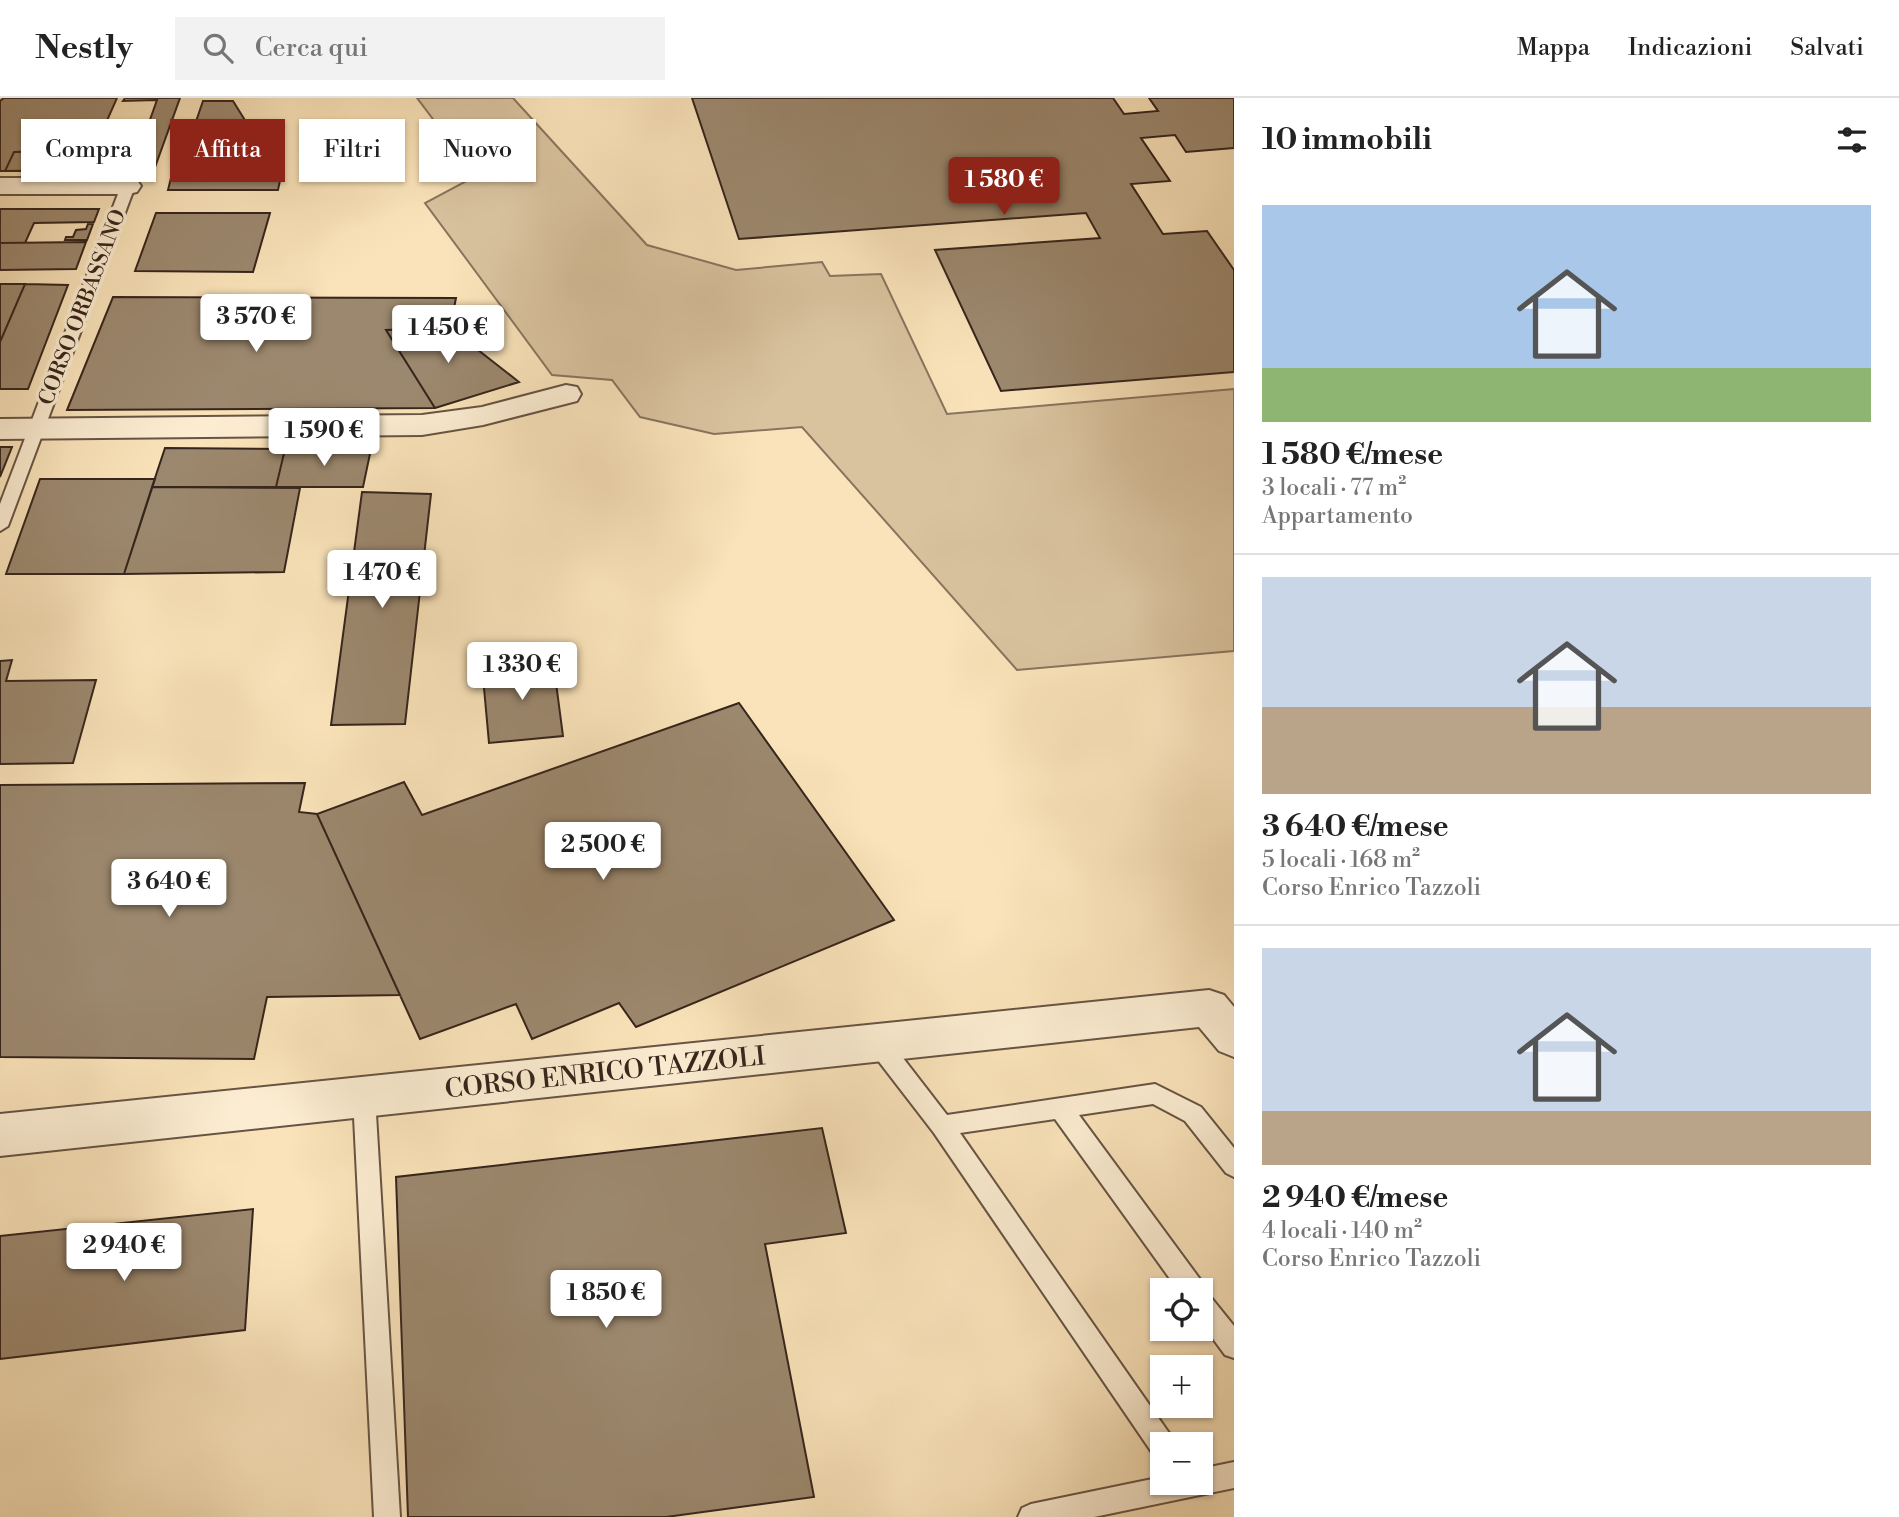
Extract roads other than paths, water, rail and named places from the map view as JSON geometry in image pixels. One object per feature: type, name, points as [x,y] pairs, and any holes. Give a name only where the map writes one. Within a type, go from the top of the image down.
[{"type":"street","name":"CORSO ORBASSANO","points":[[0,186],[128,186]]},
{"type":"street","name":"CORSO ORBASSANO","points":[[0,429],[422,425],[483,415],[566,394]]},
{"type":"street","name":"CORSO ENRICO TAZZOLI","points":[[0,1135],[878,1043],[1226,1017]]},
{"type":"lane","name":"CORSO ORBASSANO","points":[[0,526],[128,186]]},
{"type":"lane","points":[[878,1043],[942,1126],[1153,1432]]},
{"type":"lane","points":[[942,1126],[1155,1094],[1193,1114],[1234,1166]]},
{"type":"lane","points":[[364,1097],[387,1517]]},
{"type":"lane","points":[[1060,1108],[1184,1278]]},
{"type":"lane","points":[[1213,1318],[1234,1346]]},
{"type":"lane","points":[[1213,1479],[1234,1475]]},
{"type":"lane","points":[[1031,1517],[1150,1492]]}]
